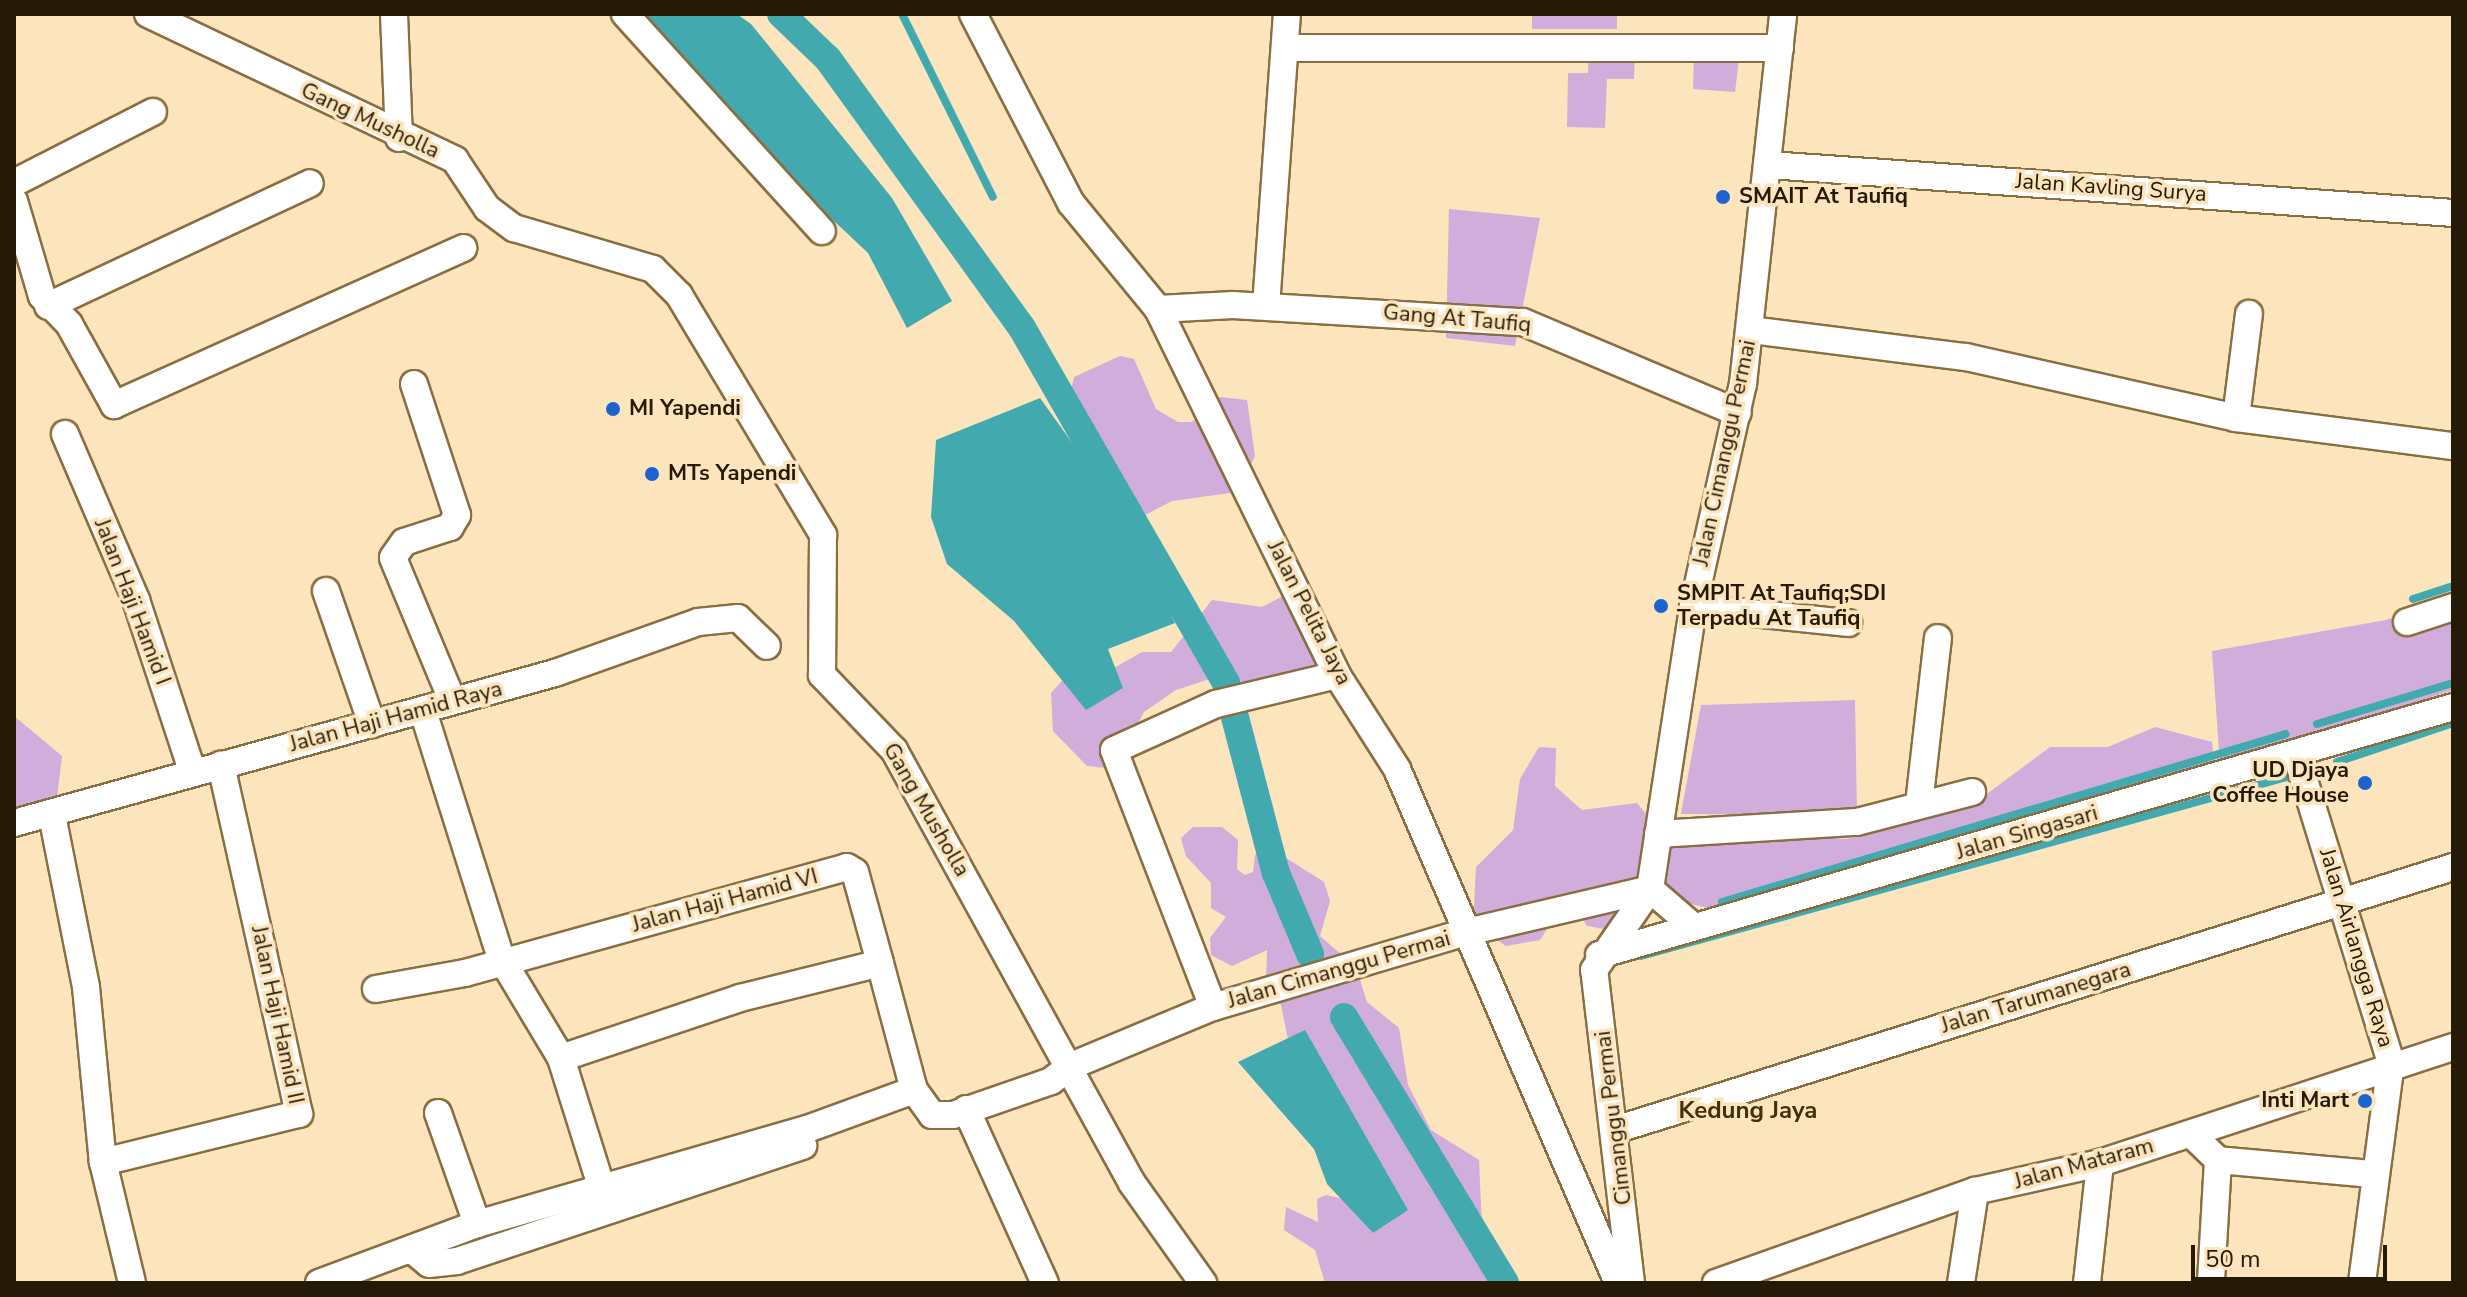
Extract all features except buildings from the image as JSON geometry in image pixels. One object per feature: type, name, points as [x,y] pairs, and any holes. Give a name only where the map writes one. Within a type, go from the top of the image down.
[{"type":"street","name":"Gang Musholla","points":[[148,14],[399,138],[455,160],[487,208],[514,228],[653,269],[693,312],[823,535],[822,675],[894,750],[1071,1066],[1132,1183],[1203,1283]]},
{"type":"street","points":[[394,14],[399,138]]},
{"type":"street","points":[[625,14],[822,231]]},
{"type":"street","name":"Jalan Pelita Jaya","points":[[973,14],[1071,203],[1158,309],[1337,675],[1397,769],[1618,1283]]},
{"type":"street","points":[[1266,306],[1287,48],[1287,14]]},
{"type":"street","name":"Jalan Cimanggu Permai","points":[[1599,955],[1650,889],[1693,607],[1738,413],[1751,330],[1783,14]]},
{"type":"street","points":[[1287,48],[1780,48]]},
{"type":"street","points":[[14,183],[153,112]]},
{"type":"street","name":"Jalan Kavling Surya","points":[[1769,165],[2453,213]]},
{"type":"street","points":[[48,306],[310,183]]},
{"type":"street","points":[[14,201],[48,306],[69,324],[104,398],[123,405],[463,248]]},
{"type":"street","name":"Gang At Taufiq","points":[[1158,309],[1266,306],[1542,326],[1738,413]]},
{"type":"street","points":[[2236,418],[2249,314]]},
{"type":"street","points":[[1751,330],[1966,357],[2236,418],[2453,446]]},
{"type":"street","points":[[414,384],[456,518],[404,542],[393,558],[452,700]]},
{"type":"street","name":"Jalan Haji Hamid I","points":[[65,434],[136,600],[193,773]]},
{"type":"street","points":[[326,591],[372,724]]},
{"type":"street","points":[[1693,607],[1848,623]]},
{"type":"street","points":[[2407,622],[2453,607]]},
{"type":"street","name":"Jalan Haji Hamid Raya","points":[[14,823],[423,711],[727,617],[767,646]]},
{"type":"street","points":[[1919,804],[1938,638]]},
{"type":"street","points":[[1213,1007],[1114,750],[1216,704],[1337,675]]},
{"type":"street","name":"Jalan Singasari","points":[[1599,955],[1692,926],[2297,757],[2453,707]]},
{"type":"street","points":[[423,711],[501,958],[561,1058],[601,1186]]},
{"type":"street","name":"Jalan Airlangga Raya","points":[[2297,757],[2391,1062],[2372,1174],[2362,1283]]},
{"type":"street","name":"Jalan Haji Hamid II","points":[[103,1162],[299,1114],[221,765]]},
{"type":"street","points":[[1658,834],[1857,822],[1972,792]]},
{"type":"street","points":[[52,815],[86,987],[103,1162],[132,1283]]},
{"type":"street","name":"Jalan Haji Hamid VI","points":[[501,958],[847,867],[855,872],[880,963]]},
{"type":"street","name":"Jalan Tarumanegara","points":[[1618,1129],[2453,867]]},
{"type":"street","points":[[1650,889],[1692,926]]},
{"type":"street","name":"Jalan Cimanggu Permai","points":[[918,1096],[932,1115],[966,1109],[1051,1081],[1071,1066],[1213,1007],[1467,932],[1650,889]]},
{"type":"street","name":"Cimanggu Permai","points":[[1599,955],[1594,970],[1618,1129],[1631,1283]]},
{"type":"street","points":[[376,989],[501,958]]},
{"type":"street","points":[[561,1058],[740,998],[880,963],[918,1096]]},
{"type":"street","name":"Jalan Mataram","points":[[1730,1281],[1975,1191],[2100,1163],[2191,1134],[2391,1062],[2453,1047]]},
{"type":"street","points":[[319,1283],[477,1224],[918,1096]]},
{"type":"street","points":[[412,1250],[429,1264],[457,1261],[918,1096]]},
{"type":"street","points":[[966,1109],[1045,1283]]},
{"type":"street","points":[[438,1113],[477,1224]]},
{"type":"street","points":[[2191,1134],[2218,1160],[2372,1174]]},
{"type":"street","points":[[2211,1283],[2218,1160]]},
{"type":"street","points":[[2087,1283],[2100,1163]]},
{"type":"street","points":[[1961,1283],[1975,1191]]},
{"type":"shaded area","points":[[1532,14],[1617,14],[1617,29],[1532,29]]},
{"type":"shaded area","points":[[1589,52],[1635,53],[1634,79],[1607,79],[1605,128],[1567,127],[1568,73],[1588,73]]},
{"type":"shaded area","points":[[1694,56],[1739,58],[1735,92],[1693,89]]},
{"type":"shaded area","points":[[1449,209],[1540,218],[1515,346],[1446,338]]},
{"type":"shaded area","points":[[1120,356],[1134,359],[1156,409],[1178,422],[1192,422],[1220,397],[1247,400],[1255,456],[1237,492],[1172,501],[1120,528],[1090,483],[1094,449],[1071,425],[1062,428],[1074,377]]},
{"type":"shaded area","points":[[1285,595],[1329,666],[1249,689],[1225,674],[1176,690],[1144,712],[1114,769],[1087,766],[1053,731],[1051,693],[1068,674],[1107,672],[1142,652],[1171,652],[1212,600],[1262,607]]},
{"type":"shaded area","points":[[2453,599],[2453,690],[2220,765],[2212,651],[2386,620]]},
{"type":"shaded area","points":[[1855,700],[1857,815],[1681,814],[1701,705]]},
{"type":"shaded area","points":[[14,716],[62,756],[57,798],[14,832]]},
{"type":"shaded area","points":[[2155,727],[2212,742],[2215,768],[1712,909],[1663,897],[1628,933],[1587,926],[1578,911],[1551,923],[1540,940],[1506,946],[1473,925],[1476,867],[1513,830],[1520,779],[1539,747],[1556,748],[1555,786],[1582,810],[1637,803],[1655,825],[1847,839],[1976,802],[2050,747],[2108,747]]},
{"type":"shaded area","points":[[1193,827],[1222,827],[1238,840],[1237,869],[1245,875],[1253,872],[1255,855],[1269,847],[1324,882],[1330,901],[1320,936],[1356,967],[1367,1002],[1399,1028],[1408,1085],[1431,1130],[1479,1160],[1482,1228],[1510,1269],[1511,1283],[1325,1283],[1315,1250],[1284,1230],[1286,1207],[1318,1222],[1317,1199],[1326,1195],[1344,1199],[1373,1233],[1391,1219],[1288,1039],[1281,1005],[1266,985],[1267,950],[1232,966],[1211,955],[1210,938],[1226,917],[1211,908],[1211,883],[1186,856],[1181,838]]},
{"type":"water","points":[[638,14],[737,14],[751,24],[892,198],[952,301],[907,328],[868,253],[766,157]]},
{"type":"water","points":[[1040,398],[1121,511],[1175,623],[1108,649],[1123,688],[1086,710],[1014,621],[947,564],[931,517],[936,440]]},
{"type":"water","points":[[1305,1030],[1408,1210],[1373,1233],[1327,1184],[1314,1149],[1238,1062]]},
{"type":"waterway","points":[[781,14],[828,59],[1022,328],[1226,683],[1276,873],[1310,954]]},
{"type":"waterway","points":[[902,14],[993,197]]},
{"type":"waterway","points":[[2413,599],[2453,586]]},
{"type":"waterway","points":[[2317,724],[2453,683]]},
{"type":"waterway","points":[[2337,762],[2453,723]]},
{"type":"waterway","points":[[1722,902],[2286,734]]},
{"type":"waterway","points":[[1641,956],[2294,775]]},
{"type":"waterway","points":[[1344,1017],[1505,1283]]},
{"type":"place","name":"SMAIT At Taufiq","points":[[1723,197]]},
{"type":"place","name":"MI Yapendi","points":[[613,409]]},
{"type":"place","name":"MTs Yapendi","points":[[652,474]]},
{"type":"place","name":"SMPIT At Taufiq;SDI Terpadu At Taufiq","points":[[1661,606]]},
{"type":"place","name":"UD Djaya Coffee House","points":[[2365,783]]},
{"type":"place","name":"Inti Mart","points":[[2365,1101]]},
{"type":"district","name":"Kedung Jaya","points":[[1748,1111]]}]
